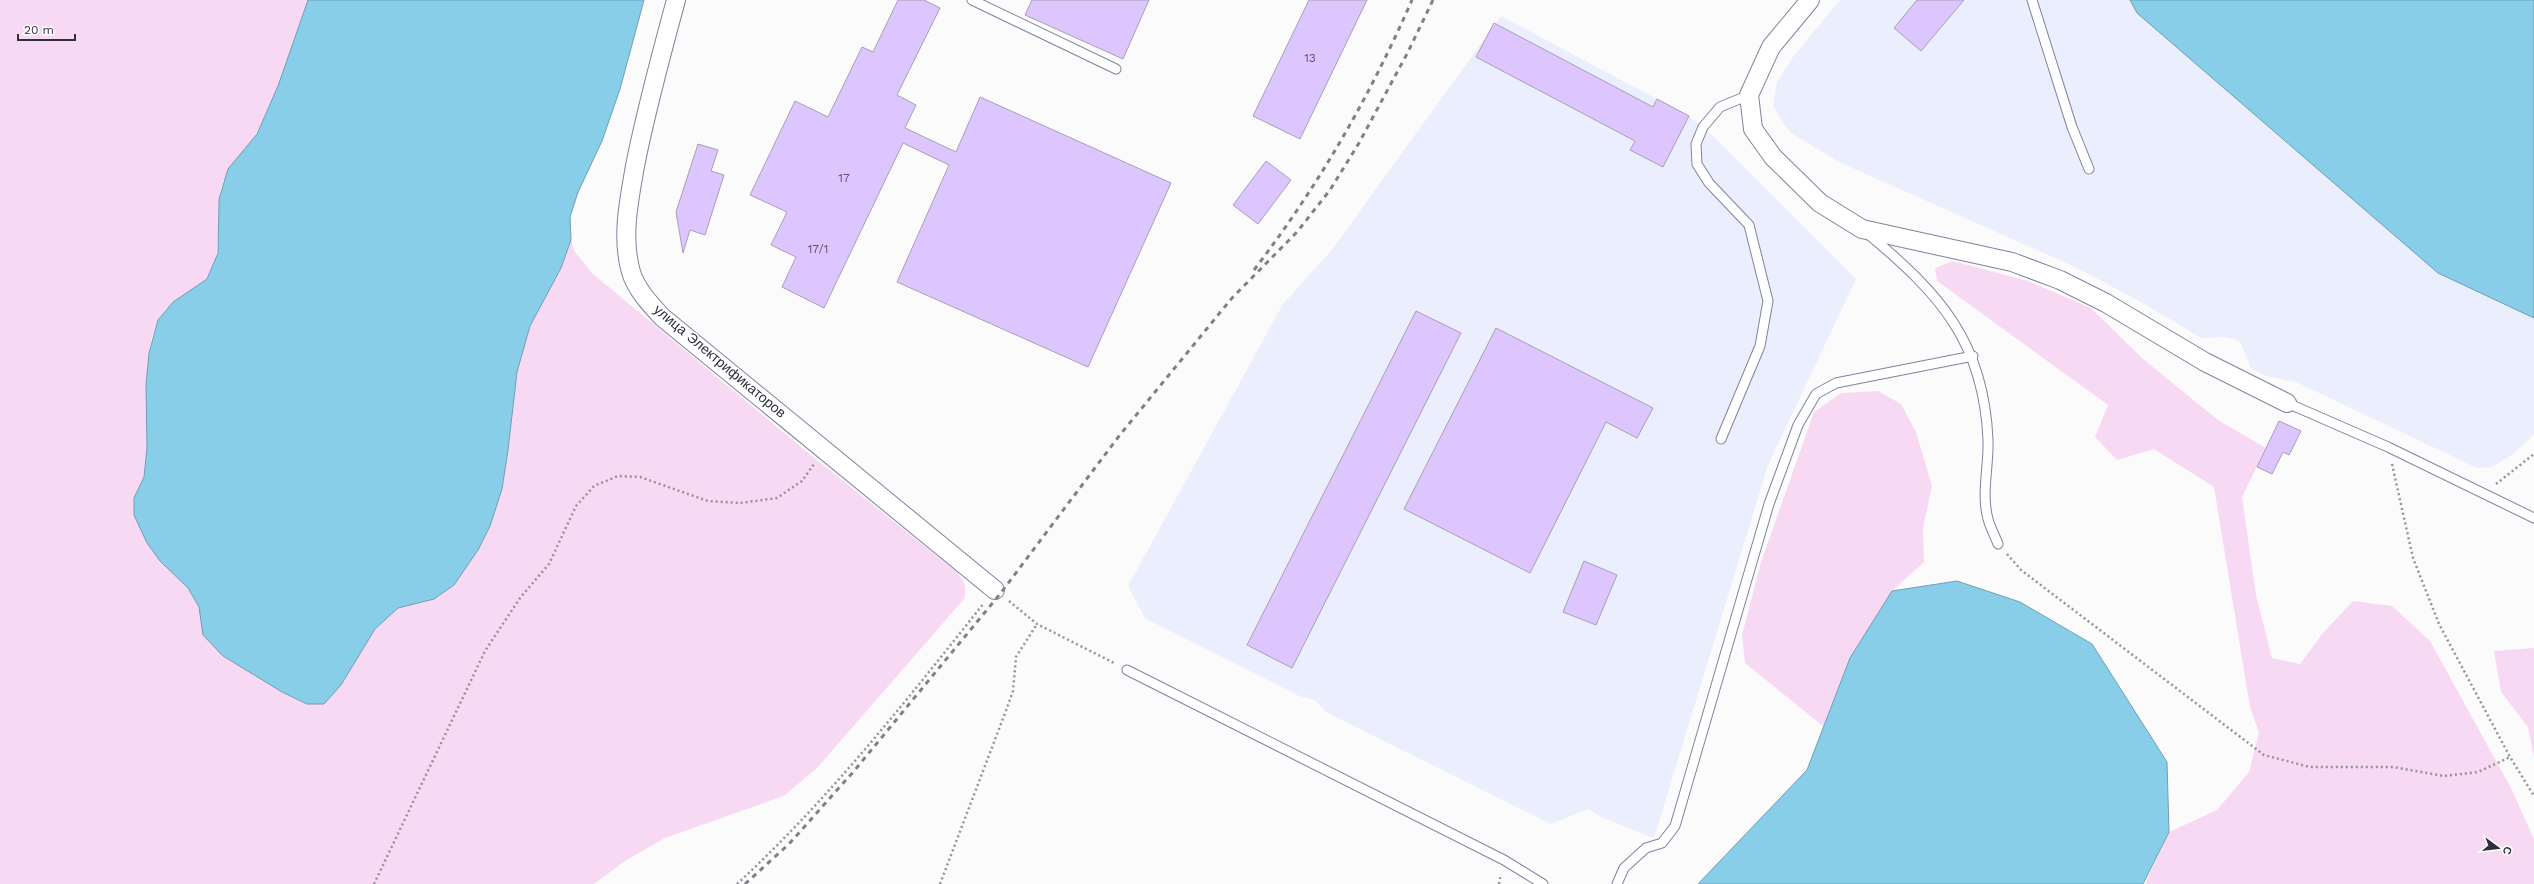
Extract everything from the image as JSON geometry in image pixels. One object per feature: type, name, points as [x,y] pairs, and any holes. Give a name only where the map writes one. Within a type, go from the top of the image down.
[{"type":"street","name":"улица Электрификаторов","points":[[676,0],[645,111],[628,207],[626,242],[632,273],[645,298],[662,317],[995,590]]},
{"type":"street","points":[[1810,0],[1771,47],[1748,95],[1754,129],[1773,157],[1820,203],[1862,229],[2012,262],[2060,280],[2106,303],[2204,362],[2287,403]]},
{"type":"lane","points":[[972,0],[1116,69]]},
{"type":"lane","points":[[2032,0],[2072,127],[2089,170]]},
{"type":"lane","points":[[1721,439],[1760,346],[1768,301],[1749,225],[1709,183],[1697,164],[1696,144],[1702,127],[1720,107],[1748,95]]},
{"type":"lane","points":[[1862,229],[1925,287],[1950,316],[1973,356],[1984,395],[1988,441],[1985,491],[1988,518],[1998,544]]},
{"type":"lane","points":[[1617,884],[1624,868],[1646,848],[1662,844],[1676,826],[1769,504],[1798,425],[1816,394],[1836,382],[1973,356]]},
{"type":"lane","points":[[2287,403],[2388,448],[2534,518]]},
{"type":"lane","points":[[1127,670],[1504,860],[1543,884]]},
{"type":"path","points":[[2388,448],[2413,558],[2440,624],[2510,757],[2534,796]]},
{"type":"path","points":[[374,884],[484,651],[520,598],[549,564],[576,506],[594,486],[618,476],[640,477],[708,501],[740,503],[777,498],[802,481],[824,449]]},
{"type":"path","points":[[2480,492],[2502,481],[2534,454]]},
{"type":"path","points":[[1998,544],[2021,570],[2264,755],[2310,767],[2393,767],[2444,776],[2478,772],[2510,757]]},
{"type":"path","points":[[738,884],[784,841],[850,769],[995,590]]},
{"type":"path","points":[[1012,604],[1037,624],[1127,670]]},
{"type":"path","points":[[940,884],[1013,692],[1016,657],[1037,624]]},
{"type":"shaded area","points":[[0,0],[308,0],[286,67],[273,100],[252,141],[229,170],[221,188],[218,209],[217,250],[212,269],[207,278],[197,288],[175,301],[163,313],[158,321],[151,340],[148,359],[147,457],[143,479],[134,498],[160,561],[188,588],[199,607],[203,635],[223,656],[282,692],[307,704],[341,685],[375,629],[398,608],[434,599],[454,585],[478,550],[502,488],[517,372],[530,326],[561,268],[571,240],[575,252],[593,274],[812,456],[957,572],[965,585],[964,599],[817,768],[784,796],[665,838],[625,861],[594,884],[0,884]]},
{"type":"shaded area","points":[[1840,0],[2130,0],[2137,13],[2438,273],[2534,318],[2534,434],[2513,454],[2492,467],[2477,468],[2296,382],[2266,376],[2251,368],[2241,344],[2235,339],[2225,337],[2201,338],[2141,302],[2073,266],[1839,162],[1793,134],[1785,126],[1773,105],[1777,82],[1793,57]]},
{"type":"shaded area","points":[[1501,16],[1689,116],[1715,138],[1856,279],[1768,465],[1654,838],[1601,817],[1588,809],[1551,824],[1326,712],[1315,700],[1299,696],[1145,618],[1128,586],[1283,304],[1331,251]]},
{"type":"shaded area","points":[[1953,261],[2028,281],[2091,308],[2143,359],[2218,420],[2266,448],[2242,497],[2256,595],[2272,658],[2300,664],[2323,633],[2353,601],[2392,606],[2430,641],[2511,788],[2534,839],[2534,884],[2145,884],[2169,832],[2217,810],[2249,772],[2259,733],[2250,707],[2214,487],[2154,449],[2117,460],[2095,437],[2108,405],[1937,281],[1935,268]]},
{"type":"shaded area","points":[[1878,391],[1901,404],[1916,432],[1932,486],[1923,528],[1924,562],[1892,591],[1848,663],[1824,727],[1745,663],[1742,635],[1761,562],[1814,412],[1841,393]]},
{"type":"shaded area","points":[[2534,648],[2534,758],[2528,727],[2501,692],[2494,651]]},
{"type":"water","points":[[308,0],[644,0],[620,89],[602,141],[578,192],[570,217],[571,240],[561,268],[530,326],[517,372],[502,489],[490,526],[478,550],[454,585],[434,599],[398,608],[375,629],[341,685],[324,704],[307,704],[282,692],[223,656],[203,635],[199,607],[188,588],[160,561],[147,543],[134,515],[134,498],[144,477],[147,448],[146,385],[149,353],[158,320],[173,302],[207,279],[218,253],[219,199],[228,169],[257,134],[278,86]]},
{"type":"water","points":[[2130,0],[2534,0],[2534,318],[2438,273],[2137,13]]},
{"type":"water","points":[[1957,581],[2020,602],[2092,644],[2167,762],[2169,832],[2143,884],[1698,884],[1807,770],[1850,658],[1892,591]]},
{"type":"building","points":[[898,0],[924,0],[940,8],[897,95],[916,105],[905,128],[956,152],[980,97],[1171,183],[1088,367],[897,282],[949,165],[903,143],[824,308],[782,287],[796,257],[771,245],[787,212],[750,195],[795,101],[828,117],[862,47],[873,52]]},
{"type":"building","points":[[1032,0],[1149,0],[1123,59],[1025,15]]},
{"type":"building","points":[[1309,0],[1367,0],[1300,139],[1253,116]]},
{"type":"building","points":[[1917,0],[1964,0],[1921,51],[1894,28]]},
{"type":"building","points":[[1494,23],[1653,107],[1657,99],[1689,116],[1663,167],[1630,150],[1635,141],[1476,57]]},
{"type":"building","points":[[698,144],[718,150],[711,171],[724,175],[705,235],[690,230],[683,253],[676,212]]},
{"type":"building","points":[[1266,161],[1291,180],[1258,224],[1233,205]]},
{"type":"building","points":[[1416,311],[1461,333],[1292,668],[1247,645]]},
{"type":"building","points":[[1496,328],[1653,408],[1637,438],[1606,422],[1530,573],[1404,509]]},
{"type":"building","points":[[2279,421],[2301,431],[2289,455],[2283,452],[2272,474],[2257,467]]},
{"type":"building","points":[[1584,561],[1617,575],[1596,625],[1563,612]]},
{"type":"railway","points":[[1254,270],[1300,206],[1341,140],[1378,72],[1412,0]]},
{"type":"railway","points":[[745,884],[789,844],[854,771],[1000,594],[1119,436],[1232,298],[1297,232],[1330,190],[1359,143],[1408,52],[1433,0]]}]
